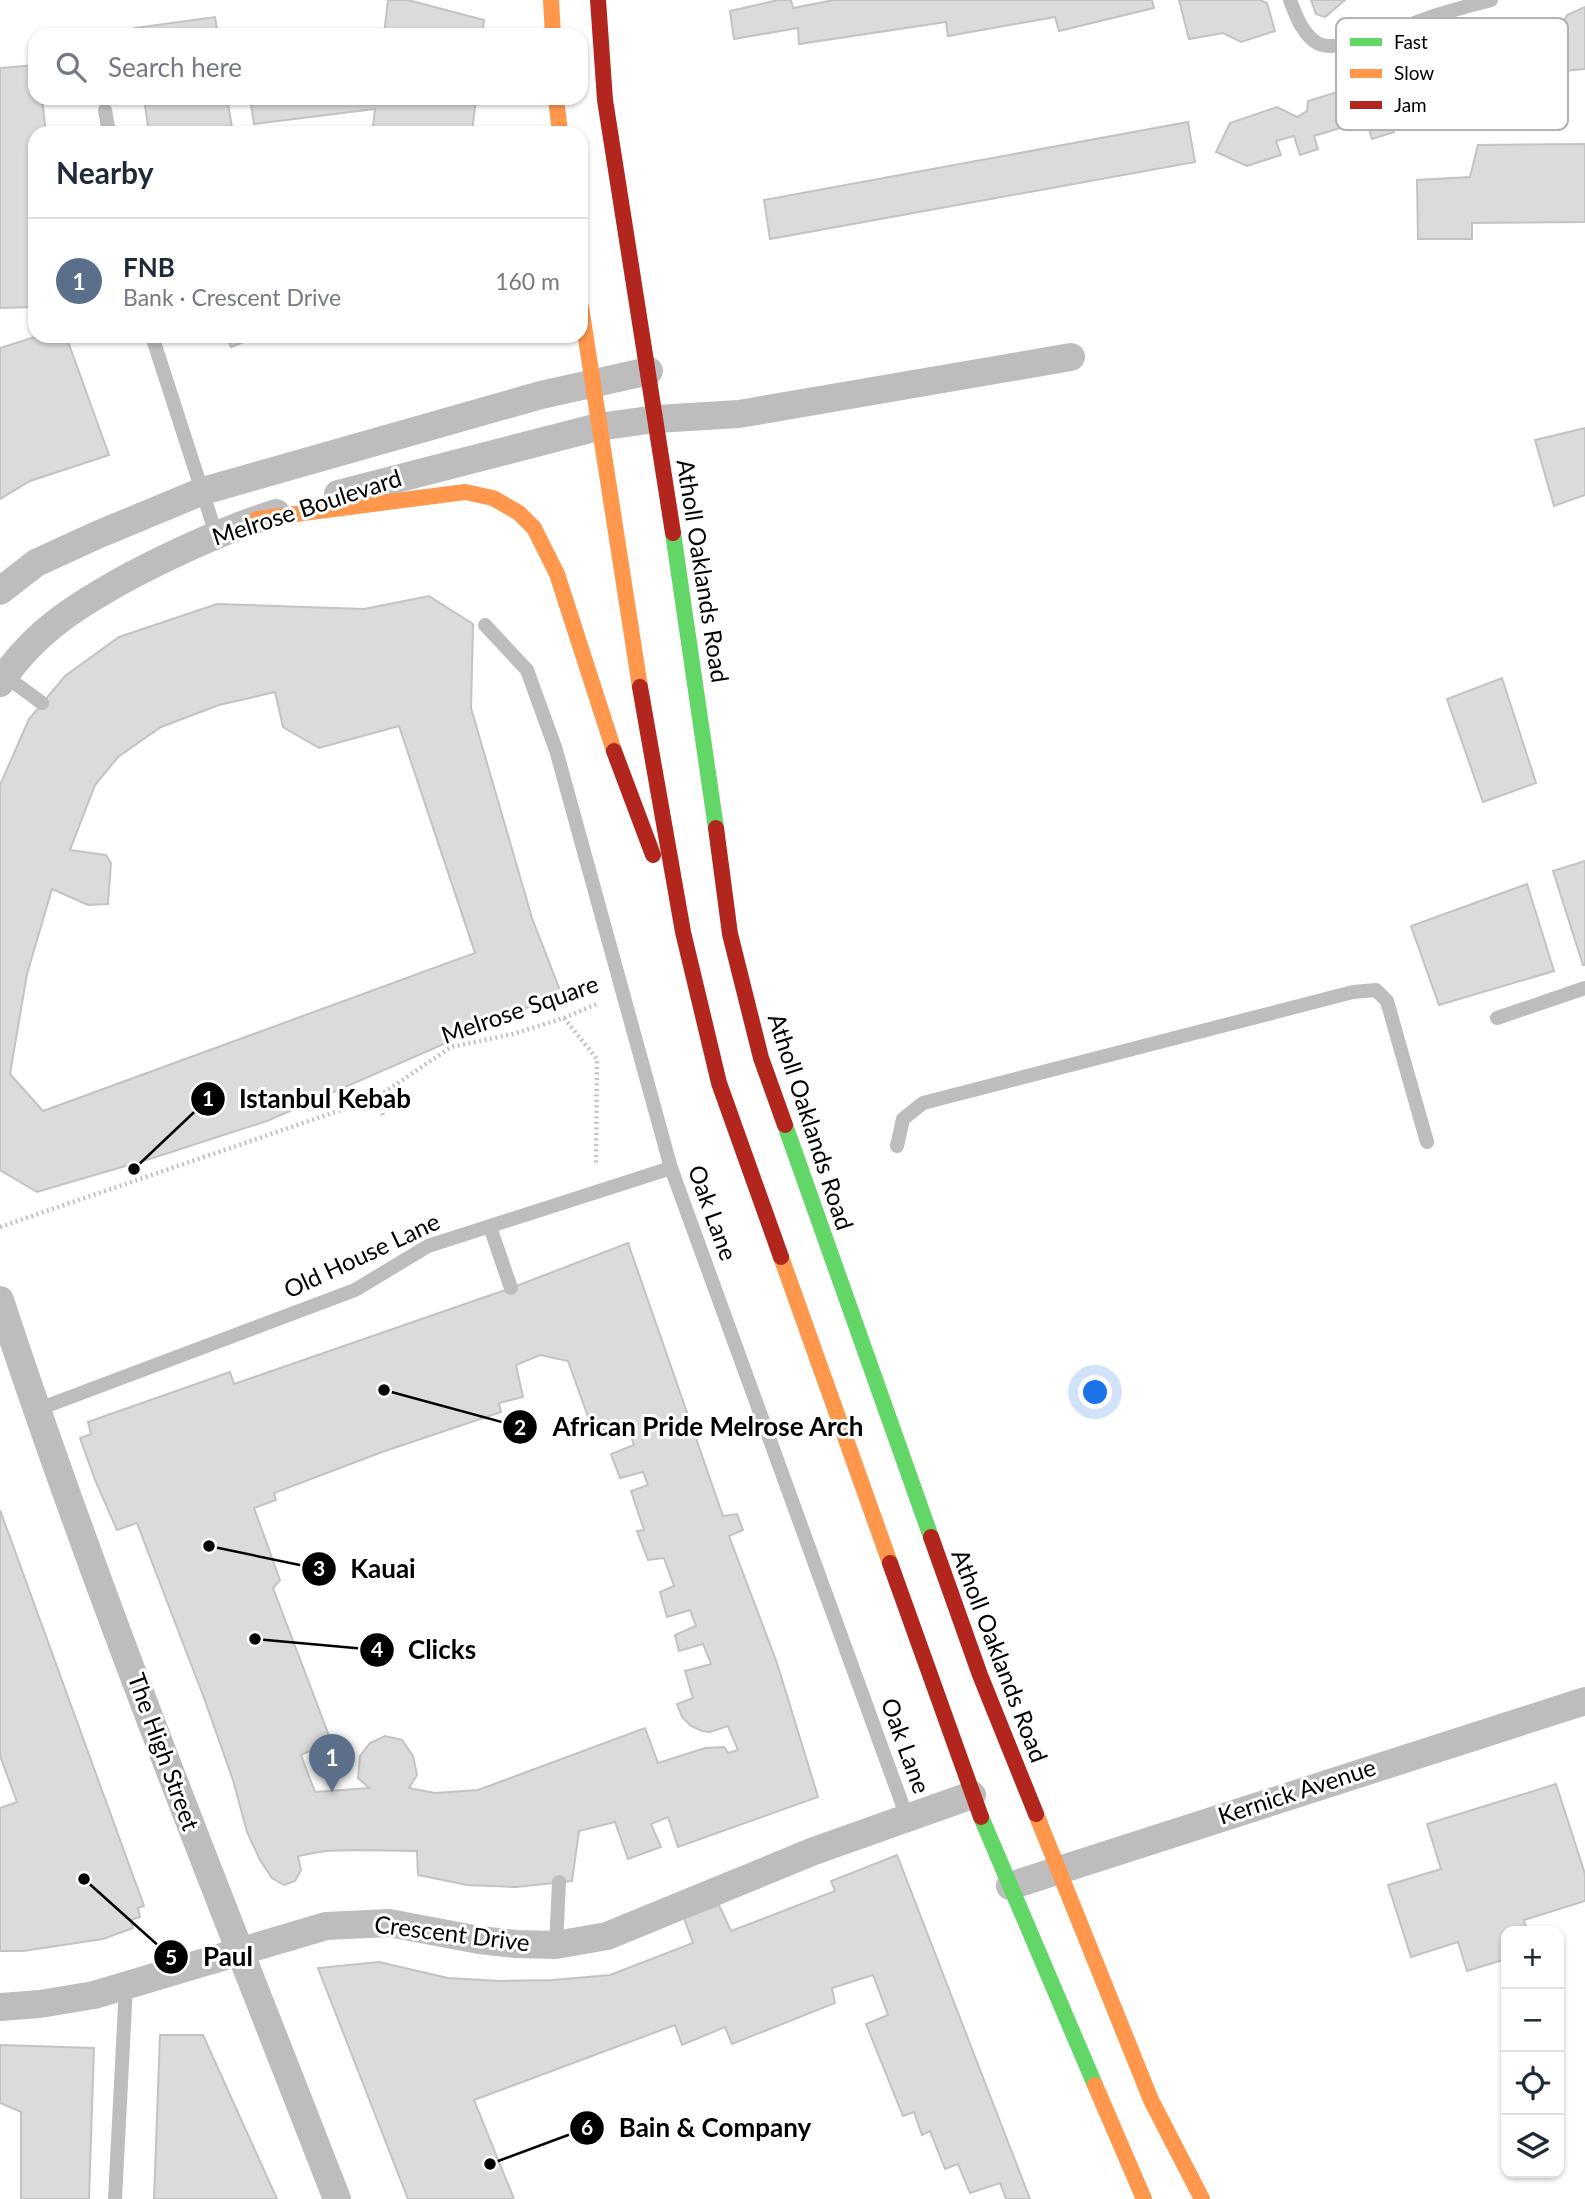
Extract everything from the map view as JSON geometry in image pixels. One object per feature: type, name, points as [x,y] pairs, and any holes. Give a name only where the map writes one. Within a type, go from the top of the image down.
[{"type":"street","points":[[551,0],[552,28]]},
{"type":"street","name":"Atholl Oaklands Road","points":[[598,0],[605,100],[695,676],[730,934],[761,1058],[980,1675],[1152,2100],[1202,2199]]},
{"type":"street","points":[[557,105],[559,126]]},
{"type":"street","points":[[586,343],[628,621],[683,932],[719,1083],[972,1795],[1144,2199]]},
{"type":"street","name":"Melrose Boulevard","points":[[2,677],[38,637],[78,605],[216,534],[344,492],[598,427],[656,419],[738,414],[1071,357]]},
{"type":"street","name":"Melrose Boulevard","points":[[0,591],[36,563],[203,491],[591,383],[649,371]]},
{"type":"street","points":[[257,519],[466,492],[493,498],[519,513],[534,528],[556,574],[625,785],[683,932]]},
{"type":"street","name":"The High Street","points":[[0,1300],[36,1410],[219,1901],[337,2199]]},
{"type":"street","name":"Kernick Avenue","points":[[1010,1886],[1585,1701]]},
{"type":"street","name":"Crescent Drive","points":[[0,2007],[68,2000],[126,1986],[313,1928],[389,1923],[516,1944],[556,1945],[607,1936],[814,1851],[972,1795]]},
{"type":"lane","points":[[1290,0],[1298,22],[1310,36],[1320,44],[1336,45]]},
{"type":"lane","points":[[1426,18],[1491,0]]},
{"type":"lane","points":[[105,110],[108,126]]},
{"type":"lane","points":[[154,343],[216,534]]},
{"type":"lane","name":"Oak Lane","points":[[485,625],[527,670],[556,750],[671,1168],[908,1819]]},
{"type":"lane","points":[[2,677],[42,703]]},
{"type":"lane","points":[[1497,1018],[1585,988]]},
{"type":"lane","points":[[897,1146],[903,1119],[923,1103],[1353,992],[1376,990],[1387,1001],[1427,1142]]},
{"type":"lane","name":"Old House Lane","points":[[36,1410],[355,1290],[428,1246],[671,1168]]},
{"type":"lane","points":[[491,1227],[512,1288]]},
{"type":"lane","points":[[556,1945],[559,1882]]},
{"type":"lane","points":[[116,2199],[126,1986]]},
{"type":"path","name":"Melrose Square","points":[[0,1227],[376,1098],[451,1046],[513,1034],[564,1018],[622,993]]},
{"type":"path","points":[[564,1018],[597,1059],[596,1171],[605,1191]]},
{"type":"path","points":[[376,1098],[383,1115]]},
{"type":"building","points":[[388,0],[408,0],[484,20],[483,28],[385,28]]},
{"type":"building","points":[[778,0],[791,0],[793,8],[834,0],[1152,0],[1154,8],[1059,31],[1055,17],[948,36],[946,22],[799,44],[798,28],[734,39],[730,11]]},
{"type":"building","points":[[1179,0],[1260,0],[1267,3],[1275,31],[1241,42],[1223,33],[1189,39]]},
{"type":"building","points":[[1311,0],[1345,0],[1325,17],[1316,14]]},
{"type":"building","points":[[1585,7],[1585,69],[1568,71],[1567,15]]},
{"type":"building","points":[[215,17],[217,28],[134,28]]},
{"type":"building","points":[[28,66],[28,105],[43,105],[45,126],[28,126],[28,307],[0,308],[0,68]]},
{"type":"building","points":[[1336,92],[1336,129],[1314,136],[1318,149],[1300,155],[1294,136],[1276,141],[1281,155],[1247,166],[1216,152],[1230,123],[1277,107],[1297,117],[1307,111],[1308,101]]},
{"type":"building","points":[[145,105],[228,105],[232,126],[148,126]]},
{"type":"building","points":[[251,105],[475,105],[473,126],[373,126],[375,109],[254,124]]},
{"type":"building","points":[[1188,122],[1195,162],[770,239],[764,200]]},
{"type":"building","points":[[1369,130],[1393,130],[1394,132],[1372,139]]},
{"type":"building","points":[[1585,144],[1585,222],[1472,223],[1472,239],[1418,239],[1417,180],[1470,177],[1478,145]]},
{"type":"building","points":[[28,339],[28,343],[69,343],[109,455],[30,481],[0,499],[0,348]]},
{"type":"building","points":[[1585,428],[1585,495],[1554,506],[1535,440]]},
{"type":"building","points":[[429,596],[473,624],[471,708],[532,918],[561,993],[267,1121],[156,1157],[37,1192],[0,1170],[0,785],[29,719],[65,676],[119,637],[217,604],[364,609]],"holes":[[[275,692],[283,727],[319,748],[399,726],[475,953],[43,1111],[10,1074],[27,974],[52,889],[88,905],[108,904],[111,863],[106,855],[70,850],[95,785],[118,757],[161,727],[219,705]]]},
{"type":"building","points":[[1502,678],[1536,783],[1483,802],[1447,699]]},
{"type":"building","points":[[1585,861],[1585,965],[1583,965],[1553,871]]},
{"type":"building","points":[[1527,884],[1554,971],[1439,1005],[1411,926]]},
{"type":"building","points":[[628,1243],[723,1516],[737,1514],[743,1530],[729,1536],[777,1663],[818,1797],[678,1847],[668,1817],[651,1824],[661,1847],[628,1859],[615,1822],[579,1831],[572,1881],[516,1887],[467,1885],[418,1875],[417,1851],[353,1850],[298,1856],[301,1870],[295,1881],[284,1885],[272,1878],[247,1832],[233,1780],[204,1698],[137,1523],[117,1530],[80,1438],[91,1434],[88,1422],[230,1372],[234,1384],[511,1288]],"holes":[[[540,1355],[568,1361],[591,1425],[601,1422],[605,1437],[628,1428],[634,1445],[611,1454],[620,1478],[643,1472],[648,1485],[631,1491],[644,1530],[637,1531],[648,1560],[664,1558],[674,1586],[660,1592],[667,1617],[690,1610],[696,1626],[675,1635],[679,1651],[703,1644],[711,1664],[685,1671],[693,1698],[677,1704],[682,1717],[691,1726],[702,1731],[710,1732],[728,1726],[738,1750],[728,1753],[724,1747],[705,1748],[658,1763],[645,1728],[478,1790],[435,1793],[409,1788],[417,1775],[413,1756],[402,1740],[385,1736],[370,1743],[360,1756],[358,1778],[369,1788],[315,1792],[301,1755],[331,1741],[273,1588],[280,1580],[254,1508],[276,1500],[274,1493],[382,1452],[501,1412],[499,1403],[523,1397],[516,1365]]]},
{"type":"building","points":[[0,1510],[144,1906],[138,1908],[140,1917],[131,1920],[133,1928],[103,1939],[23,1951],[0,1951],[0,1808],[17,1802],[0,1756]]},
{"type":"building","points":[[1556,1784],[1585,1874],[1585,1901],[1524,1920],[1526,1926],[1501,1926],[1501,1961],[1467,1971],[1458,1942],[1411,1957],[1388,1885],[1441,1869],[1427,1824]]},
{"type":"building","points":[[897,1855],[1030,2199],[1006,2199],[1000,2183],[970,2193],[958,2164],[945,2169],[930,2131],[922,2135],[914,2112],[903,2116],[866,2024],[888,2015],[873,1975],[832,1988],[835,2003],[732,2044],[725,2027],[682,2045],[675,2025],[474,2100],[514,2199],[408,2199],[318,1968],[379,1962],[448,1978],[500,1981],[610,1975],[693,1943],[684,1918],[719,1905],[731,1931],[835,1891],[831,1881]]},
{"type":"building","points":[[160,2035],[203,2035],[277,2199],[154,2199]]},
{"type":"building","points":[[0,2045],[94,2048],[89,2199],[21,2199],[21,2112],[0,2103]]},
{"type":"traffic: fast","points":[[673,533],[716,828]]},
{"type":"traffic: fast","points":[[785,1125],[931,1537]]},
{"type":"traffic: fast","points":[[981,1817],[1095,2085]]},
{"type":"traffic: slow","points":[[551,0],[553,28]]},
{"type":"traffic: slow","points":[[557,105],[559,126]]},
{"type":"traffic: slow","points":[[587,343],[640,687]]},
{"type":"traffic: slow","points":[[257,519],[465,492],[493,498],[519,513],[534,528],[557,574],[614,751]]},
{"type":"traffic: slow","points":[[781,1257],[890,1563]]},
{"type":"traffic: slow","points":[[1036,1814],[1151,2100],[1202,2199]]},
{"type":"traffic: slow","points":[[1095,2085],[1144,2199]]},
{"type":"traffic: jam","points":[[598,0],[605,100],[673,533]]},
{"type":"traffic: jam","points":[[640,687],[683,932],[719,1083],[781,1257]]},
{"type":"traffic: jam","points":[[614,751],[653,855]]},
{"type":"traffic: jam","points":[[716,828],[730,934],[761,1058],[785,1125]]},
{"type":"traffic: jam","points":[[931,1537],[980,1675],[1036,1814]]},
{"type":"traffic: jam","points":[[890,1563],[981,1817]]},
{"type":"place","name":"Istanbul Kebab","points":[[134,1169]]},
{"type":"place","name":"African Pride Melrose Arch","points":[[384,1390]]},
{"type":"place","name":"Kauai","points":[[209,1546]]},
{"type":"place","name":"Clicks","points":[[255,1639]]},
{"type":"place","name":"FNB","points":[[332,1792]]},
{"type":"place","name":"Paul","points":[[84,1879]]},
{"type":"place","name":"Bain & Company","points":[[490,2164]]}]
